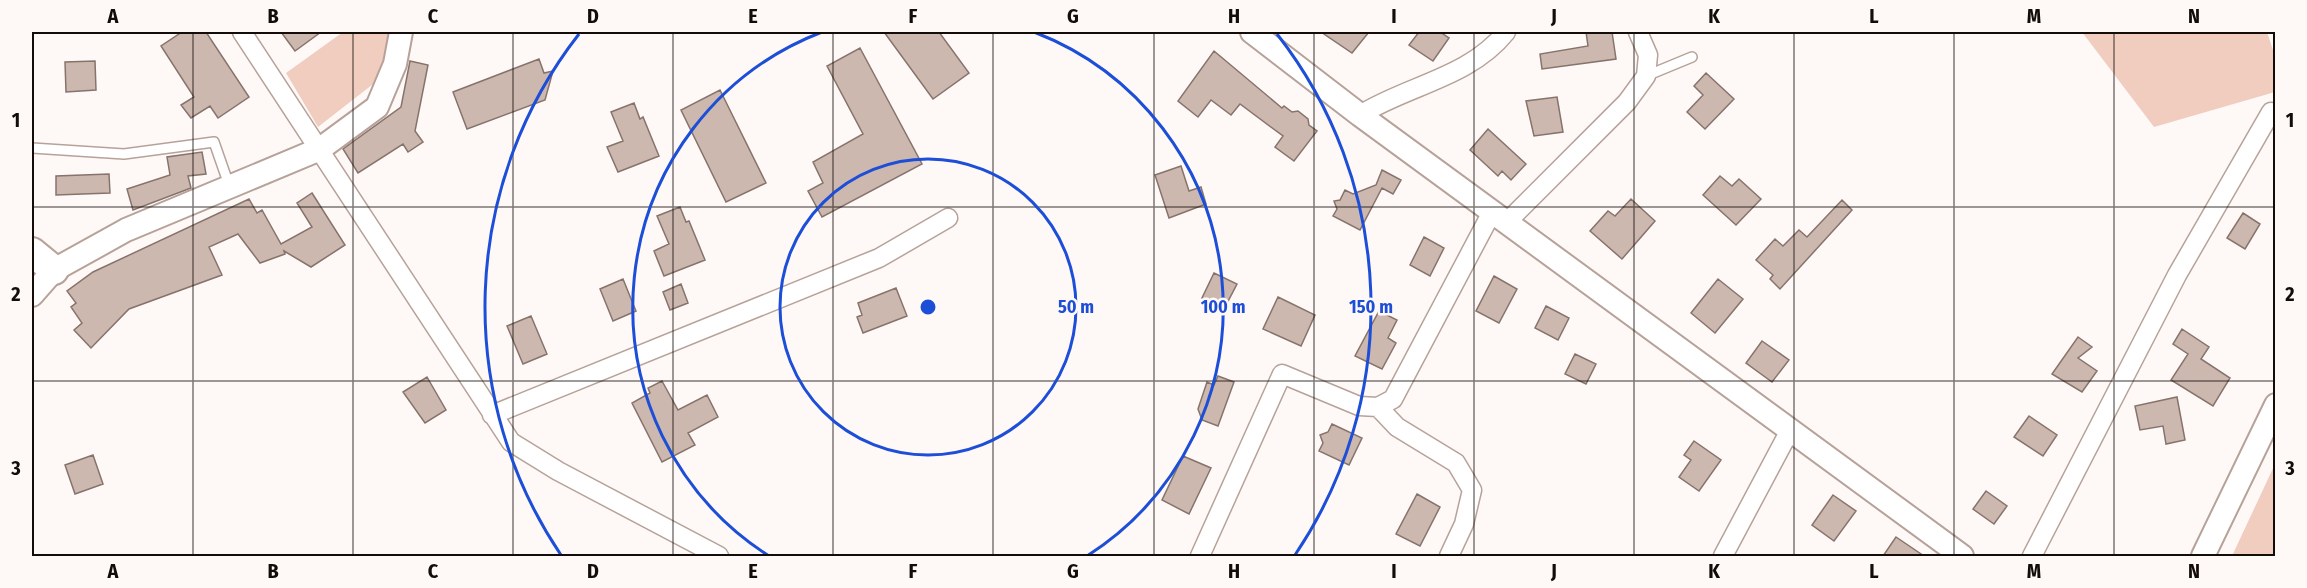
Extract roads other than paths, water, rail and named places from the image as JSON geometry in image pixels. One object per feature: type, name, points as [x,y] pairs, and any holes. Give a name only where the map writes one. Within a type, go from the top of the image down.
[{"type":"highway","points":[[32,252],[54,270]]},
{"type":"street","points":[[242,32],[511,442],[548,465],[719,556]]},
{"type":"street","points":[[32,295],[54,270],[126,230],[320,149],[376,107],[396,64],[401,32]]},
{"type":"street","points":[[1252,32],[1499,218],[1962,556]]},
{"type":"street","points":[[1360,115],[1382,101],[1455,73],[1498,41],[1506,32]]},
{"type":"street","points":[[1200,556],[1282,374],[1359,406],[1378,407],[1393,399],[1499,218],[1627,102],[1646,76],[1648,55],[1638,32]]},
{"type":"street","points":[[2032,556],[2177,275],[2271,112]]},
{"type":"street","points":[[492,415],[879,258],[948,218]]},
{"type":"street","points":[[2203,556],[2276,405]]},
{"type":"street","points":[[1378,407],[1397,427],[1456,463],[1472,490],[1464,524],[1449,556]]},
{"type":"street","points":[[1723,556],[1790,430]]},
{"type":"lane","points":[[1646,76],[1692,57]]},
{"type":"lane","points":[[32,148],[124,153],[214,142],[229,187]]}]
